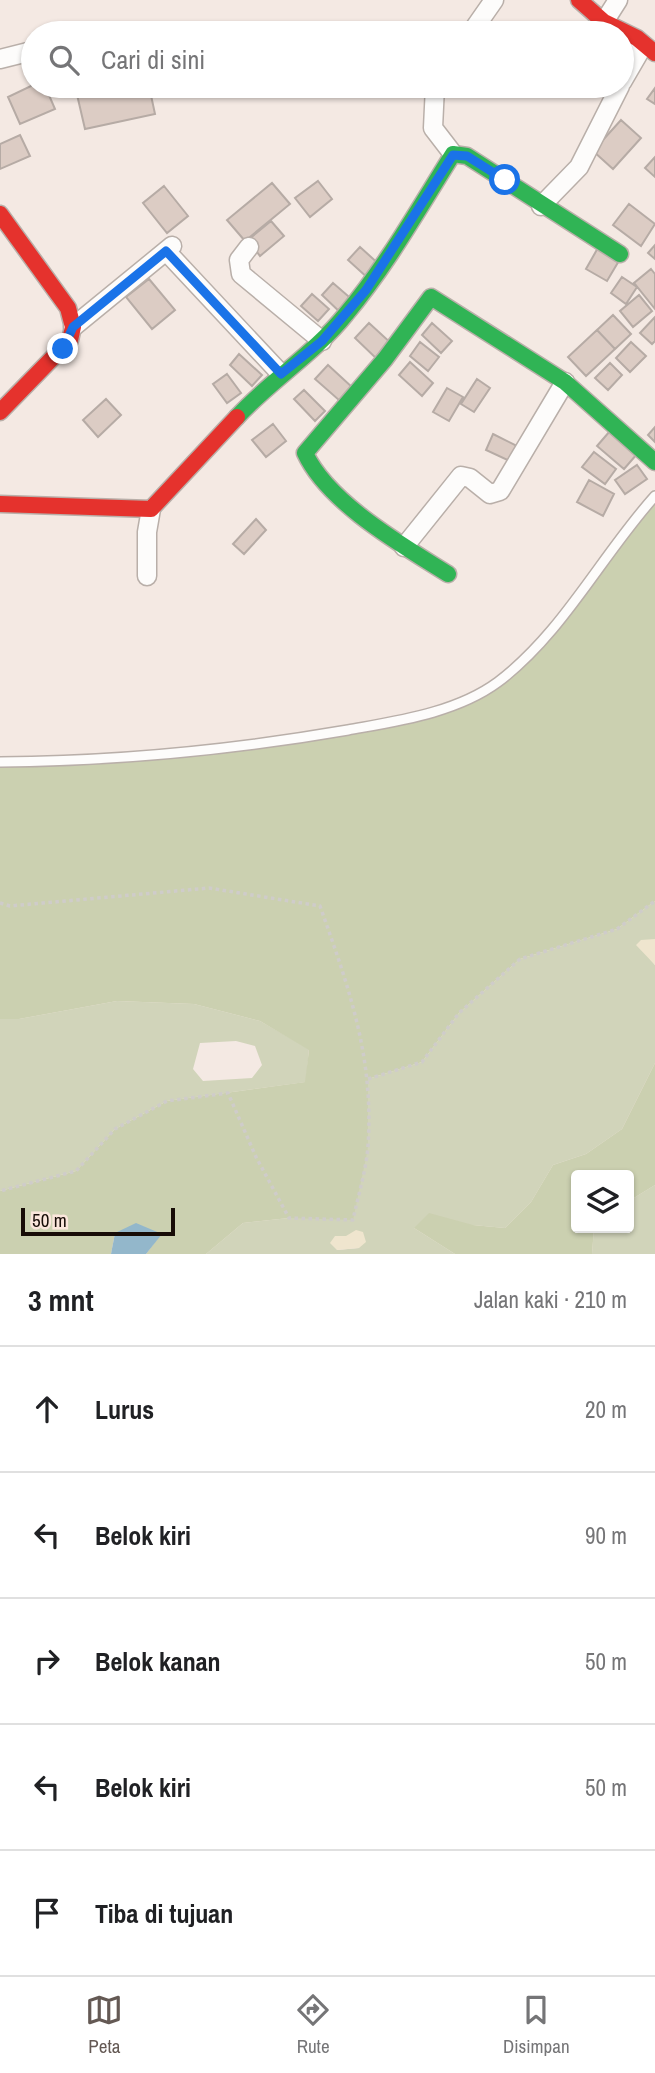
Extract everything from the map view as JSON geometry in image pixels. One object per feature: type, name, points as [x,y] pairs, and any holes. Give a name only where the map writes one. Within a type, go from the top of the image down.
[{"type":"street","points":[[479,21],[494,0]]},
{"type":"street","points":[[579,0],[603,21]]},
{"type":"street","points":[[605,21],[618,0]]},
{"type":"street","points":[[634,37],[648,48],[640,51],[634,61]]},
{"type":"street","points":[[0,60],[21,54]]},
{"type":"street","points":[[434,98],[433,128],[453,155],[467,156],[541,206],[620,254]]},
{"type":"street","points":[[541,206],[579,167],[614,98]]},
{"type":"street","points":[[148,576],[151,509],[225,428],[281,374],[322,341],[373,280],[453,155]]},
{"type":"street","points":[[0,214],[68,308],[73,327]]},
{"type":"street","points":[[249,247],[239,260],[240,274],[322,341]]},
{"type":"street","points":[[0,412],[63,349],[73,327],[169,249],[281,374]]},
{"type":"street","points":[[448,574],[404,547],[341,497],[310,464],[305,453],[385,359],[431,297],[565,382],[655,462]]},
{"type":"street","points":[[404,547],[461,476],[490,494],[500,491],[565,382]]},
{"type":"street","points":[[0,504],[151,509]]},
{"type":"lane","points":[[0,762],[102,761],[274,743],[387,723],[446,708],[497,683],[542,640],[655,496]]},
{"type":"path","points":[[0,904],[10,906],[209,888],[320,906],[355,1004],[368,1079],[368,1148],[353,1220],[289,1218],[256,1157],[229,1095],[167,1101],[115,1129],[76,1171],[0,1191]]},
{"type":"path","points":[[368,1079],[422,1062],[459,1013],[520,959],[617,929],[655,901]]},
{"type":"green space","points":[[655,496],[655,901],[617,929],[520,959],[459,1013],[422,1062],[368,1079],[368,1148],[353,1220],[289,1218],[243,1223],[206,1254],[146,1254],[161,1234],[115,1233],[111,1254],[0,1254],[0,1191],[76,1171],[115,1129],[167,1101],[305,1082],[309,1050],[260,1021],[194,1004],[117,1001],[19,1019],[0,1019],[0,762],[274,743],[446,708],[497,683],[543,640]]},
{"type":"green space","points":[[655,901],[655,939],[649,958],[655,965],[655,1063],[622,1129],[586,1154],[553,1165],[531,1202],[505,1228],[473,1225],[414,1228],[455,1254],[206,1254],[243,1223],[289,1218],[368,1148],[368,1079],[422,1062],[459,1013],[520,959],[617,929]],"holes":[[[335,1236],[346,1236],[359,1248],[337,1250]]]},
{"type":"green space","points":[[117,1001],[194,1004],[260,1021],[309,1049],[306,1082],[167,1101],[115,1129],[76,1171],[0,1191],[0,1019],[19,1019]],"holes":[[[236,1041],[255,1046],[262,1065],[252,1078],[203,1081],[193,1069],[200,1043]]]},
{"type":"green space","points":[[655,1063],[655,1185],[634,1198],[634,1170],[571,1170],[571,1233],[594,1233],[592,1254],[455,1254],[414,1228],[429,1213],[473,1225],[505,1228],[531,1202],[553,1165],[586,1154],[622,1129]]},
{"type":"green space","points":[[655,1185],[655,1254],[592,1254],[594,1233],[634,1233],[634,1198]]},
{"type":"sand","points":[[655,939],[655,965],[636,945],[641,940]]},
{"type":"sand","points":[[356,1230],[363,1232],[366,1242],[359,1248],[337,1250],[330,1243],[335,1236],[346,1236]]},
{"type":"water","points":[[136,1223],[162,1234],[146,1254],[111,1254],[115,1233]]},
{"type":"building","points":[[655,88],[655,104],[647,99]]},
{"type":"building","points":[[21,91],[21,98],[50,98],[55,109],[20,124],[8,97]]},
{"type":"building","points":[[78,98],[152,98],[155,114],[85,129]]},
{"type":"building","points":[[621,120],[641,138],[613,169],[593,151]]},
{"type":"building","points":[[20,135],[30,156],[0,169],[0,144]]},
{"type":"building","points":[[655,157],[655,177],[645,168]]},
{"type":"building","points":[[318,181],[332,199],[310,217],[295,198]]},
{"type":"building","points":[[272,183],[290,204],[245,241],[227,220]]},
{"type":"building","points":[[164,186],[188,216],[167,233],[143,203]]},
{"type":"building","points":[[629,204],[655,224],[641,246],[613,225]]},
{"type":"building","points":[[271,221],[284,236],[260,256],[248,240]]},
{"type":"building","points":[[655,245],[655,259],[648,253]]},
{"type":"building","points":[[599,246],[620,259],[607,281],[586,269]]},
{"type":"building","points":[[360,247],[381,266],[369,279],[348,260]]},
{"type":"building","points":[[651,269],[655,274],[655,309],[634,283]]},
{"type":"building","points":[[622,277],[637,287],[626,304],[611,293]]},
{"type":"building","points":[[149,279],[175,310],[152,329],[126,297]]},
{"type":"building","points":[[333,283],[355,302],[343,315],[322,295]]},
{"type":"building","points":[[312,294],[329,309],[318,321],[301,306]]},
{"type":"building","points":[[639,295],[652,311],[633,327],[620,311]]},
{"type":"building","points":[[613,315],[631,334],[615,349],[597,330]]},
{"type":"building","points":[[655,317],[655,341],[652,344],[640,333]]},
{"type":"building","points":[[369,323],[393,345],[379,361],[355,338]]},
{"type":"building","points":[[432,323],[452,341],[441,353],[422,335]]},
{"type":"building","points":[[597,330],[615,349],[586,376],[568,357]]},
{"type":"building","points":[[420,342],[439,357],[428,371],[410,356]]},
{"type":"building","points":[[631,342],[646,356],[630,372],[616,358]]},
{"type":"building","points":[[239,354],[262,375],[252,386],[230,365]]},
{"type":"building","points":[[410,362],[433,383],[422,396],[399,375]]},
{"type":"building","points":[[610,363],[622,375],[608,390],[595,378]]},
{"type":"building","points":[[328,365],[353,388],[340,401],[315,379]]},
{"type":"building","points":[[227,374],[241,393],[227,403],[213,384]]},
{"type":"building","points":[[477,379],[490,388],[474,412],[461,404]]},
{"type":"building","points":[[447,388],[463,397],[449,421],[433,412]]},
{"type":"building","points":[[304,390],[325,411],[315,421],[294,399]]},
{"type":"building","points":[[106,399],[121,415],[98,437],[83,420]]},
{"type":"building","points":[[273,424],[286,441],[266,457],[252,440]]},
{"type":"building","points":[[655,427],[655,442],[648,435]]},
{"type":"building","points":[[610,431],[637,454],[624,469],[597,446]]},
{"type":"building","points":[[493,434],[521,448],[514,463],[486,450]]},
{"type":"building","points":[[594,452],[616,469],[605,484],[582,467]]},
{"type":"building","points":[[637,465],[647,479],[625,494],[615,480]]},
{"type":"building","points":[[589,480],[614,494],[603,516],[577,502]]},
{"type":"building","points":[[256,519],[266,530],[244,554],[233,544]]},
{"type":"traffic: fast","points":[[237,417],[321,341],[346,314],[389,256],[453,154],[467,156],[620,254]]},
{"type":"traffic: fast","points":[[448,574],[348,506],[316,471],[305,453],[385,359],[431,297],[565,382],[655,462]]},
{"type":"traffic: jam","points":[[579,0],[603,21]]},
{"type":"traffic: jam","points":[[634,37],[655,53]]},
{"type":"traffic: jam","points":[[0,214],[68,308],[73,327],[70,340],[0,412]]},
{"type":"traffic: jam","points":[[0,504],[151,509],[237,417]]},
{"type":"route","points":[[63,349],[70,340],[73,327],[166,251],[281,374],[322,341],[366,290],[453,155],[467,156],[505,180]]}]
